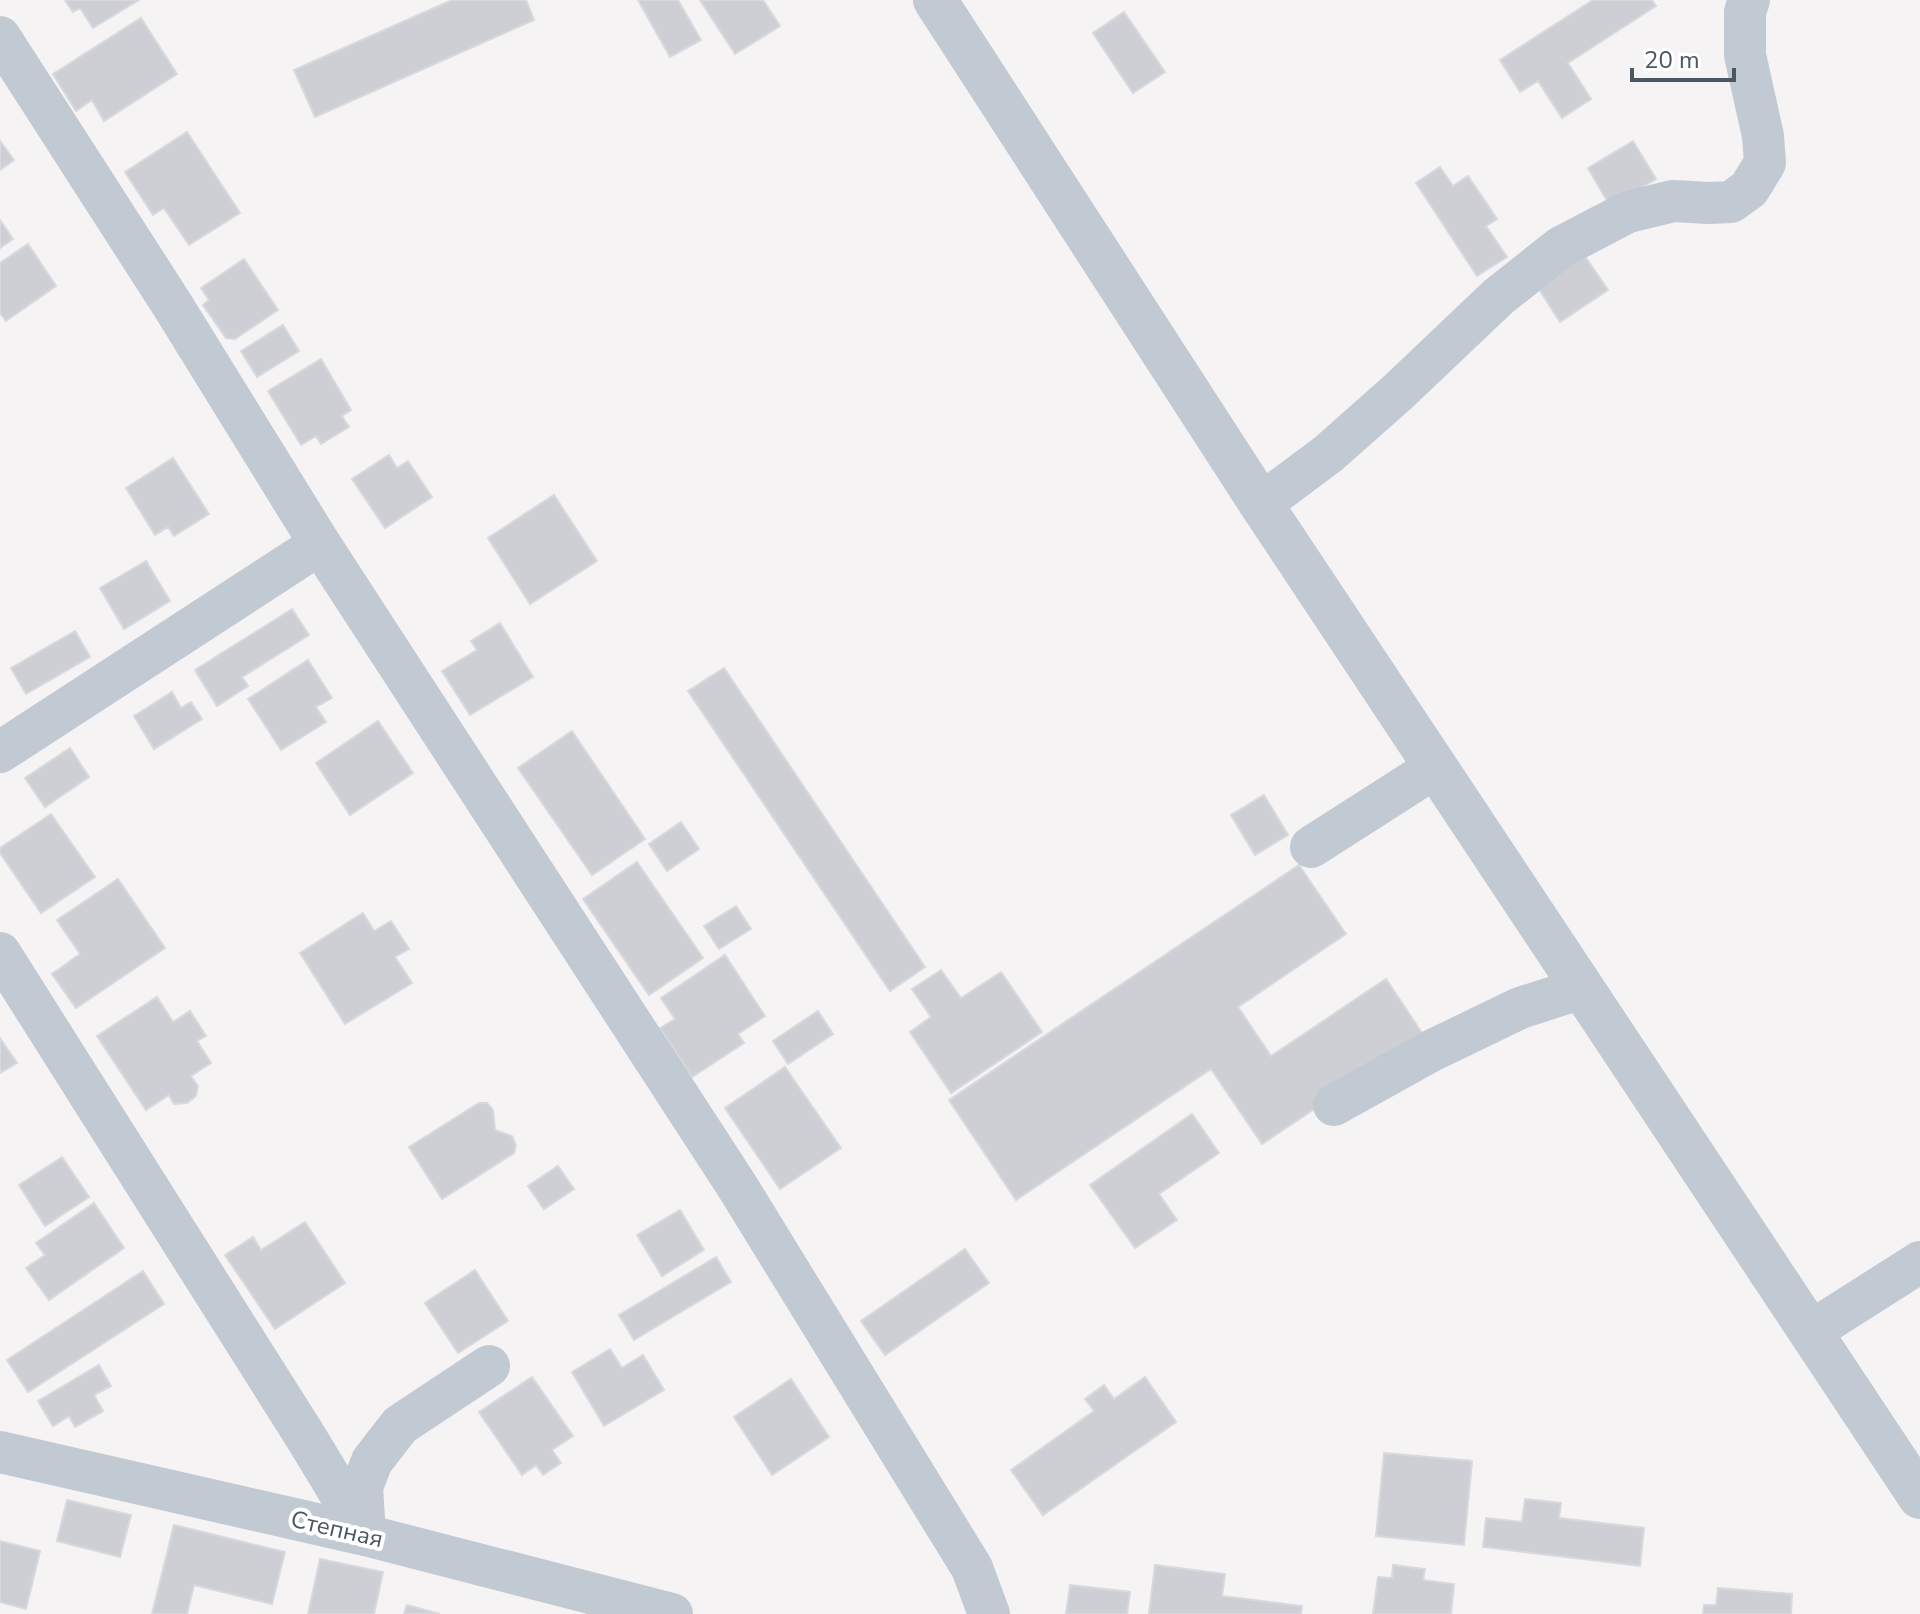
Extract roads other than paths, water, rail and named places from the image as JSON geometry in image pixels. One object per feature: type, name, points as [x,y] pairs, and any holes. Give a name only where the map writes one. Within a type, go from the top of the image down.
[{"type":"street","points":[[935,0],[1261,504],[1920,1497]]},
{"type":"street","points":[[1261,504],[1328,454],[1498,297],[1561,247],[1628,212],[1673,201],[1731,202],[1749,189],[1765,163],[1763,136],[1745,55],[1745,12],[1749,0]]},
{"type":"street","points":[[0,37],[173,306],[320,544],[737,1186],[972,1568],[989,1614]]},
{"type":"street","points":[[0,752],[320,544]]},
{"type":"street","points":[[1311,847],[1436,767]]},
{"type":"street","points":[[0,953],[365,1535]]},
{"type":"street","points":[[1334,1105],[1433,1050],[1520,1008],[1582,988]]},
{"type":"street","points":[[1810,1332],[1920,1262]]},
{"type":"street","points":[[365,1535],[362,1487],[372,1461],[400,1425],[489,1366]]},
{"type":"street","name":"Степная","points":[[0,1452],[365,1535],[672,1614]]}]
